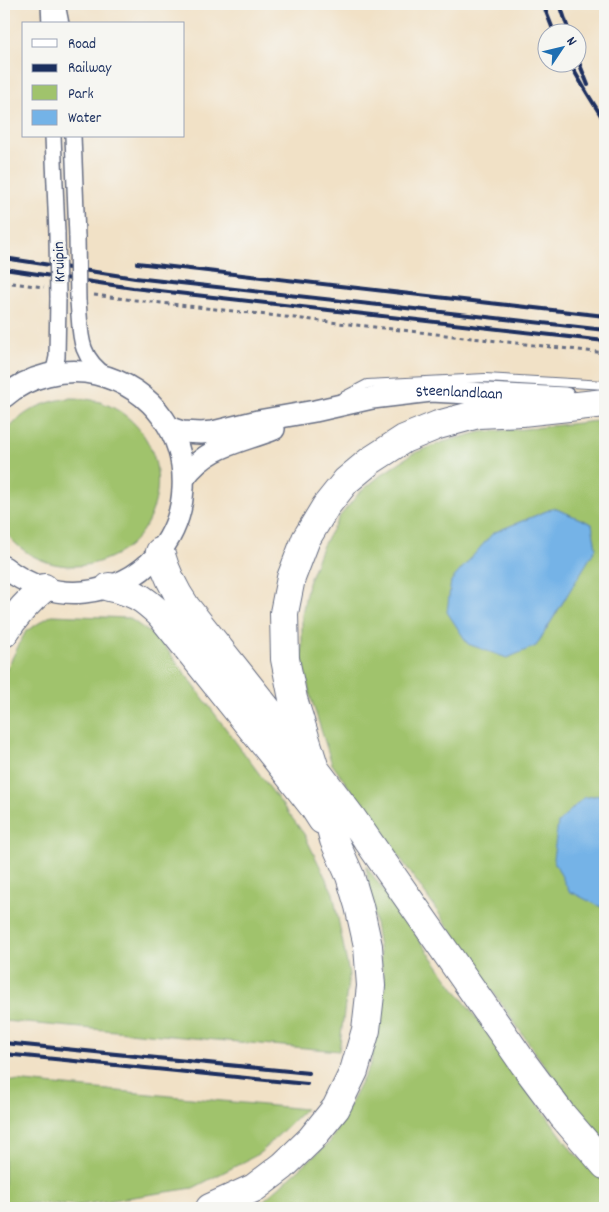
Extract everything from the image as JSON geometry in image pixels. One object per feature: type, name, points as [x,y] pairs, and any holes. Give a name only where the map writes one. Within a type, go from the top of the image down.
[{"type":"highway","points":[[334,840],[293,699],[285,659],[284,613],[291,578],[306,539],[326,506],[346,481],[370,461],[404,438],[438,425],[478,414],[522,412],[605,402]]},
{"type":"highway","points":[[160,552],[165,570],[174,590],[352,818],[524,1064],[562,1115],[605,1165]]},
{"type":"highway","points":[[109,587],[127,590],[137,595],[160,614],[313,806],[334,840],[350,876],[368,946],[371,986],[366,1030],[354,1071],[336,1108],[311,1139],[283,1166],[254,1188],[210,1208]]},
{"type":"highway","points":[[4,633],[15,616],[44,588]]},
{"type":"main road","points":[[4,397],[28,382],[50,374],[69,372],[89,373],[108,377],[123,383],[150,402],[170,428],[180,452],[184,478],[182,504],[174,529],[160,552],[145,567],[128,579],[93,591],[77,593],[60,592],[27,582],[4,567]]},
{"type":"main road","name":"Steenlandlaan","points":[[170,428],[182,432],[214,432],[372,398],[431,391],[605,402]]},
{"type":"main road","name":"Steenlandlaan","points":[[184,478],[192,468],[209,454],[222,447],[272,430],[315,411]]},
{"type":"street","points":[[49,4],[50,22]]},
{"type":"street","points":[[57,4],[61,22]]},
{"type":"street","name":"Kruipin","points":[[50,374],[57,357],[55,293],[57,233],[53,138]]},
{"type":"street","name":"Kruipin","points":[[74,138],[76,237],[84,297],[83,348],[92,363],[108,377]]},
{"type":"lane","points":[[315,411],[367,384],[484,378],[605,385]]},
{"type":"path","points":[[4,282],[55,293]]},
{"type":"path","points":[[84,297],[135,300],[605,353]]},
{"type":"green space","points":[[70,398],[100,402],[116,409],[129,419],[149,445],[155,460],[157,476],[157,492],[153,509],[146,525],[137,538],[124,550],[109,558],[95,563],[75,566],[47,562],[26,552],[9,536],[3,522],[4,435],[17,420],[32,409],[50,402]]},
{"type":"green space","points":[[605,420],[605,794],[583,798],[601,907],[605,906],[605,1140],[574,1105],[537,1055],[408,869],[332,764],[310,695],[302,657],[302,615],[308,583],[322,547],[340,516],[359,493],[412,454],[443,442],[481,432]],"holes":[[[554,508],[592,524],[565,599],[536,646],[493,533]]]},
{"type":"green space","points":[[52,615],[129,618],[160,640],[304,834],[333,893],[349,974],[339,1051],[4,1021],[4,674],[26,631]]},
{"type":"green space","points":[[366,866],[573,1152],[605,1181],[605,1208],[245,1208],[263,1201],[330,1142],[371,1063],[385,986]]},
{"type":"green space","points":[[4,1080],[305,1109],[259,1154],[193,1188],[80,1205],[4,1202]]},
{"type":"water","points":[[554,508],[592,524],[596,548],[536,646],[507,658],[468,644],[447,612],[451,581],[493,533]]},
{"type":"water","points":[[605,794],[605,906],[601,907],[569,891],[553,859],[558,823],[583,798]]},
{"type":"railway","points":[[543,4],[550,22]]},
{"type":"railway","points":[[560,4],[566,22]]},
{"type":"railway","points":[[575,72],[605,122]]},
{"type":"railway","points":[[583,72],[588,85]]},
{"type":"railway","points":[[4,258],[135,278],[605,330]]},
{"type":"railway","points":[[137,263],[605,316]]},
{"type":"railway","points":[[4,269],[133,288],[605,341]]},
{"type":"railway","points":[[4,1043],[309,1073]]},
{"type":"railway","points":[[4,1054],[307,1084]]}]
